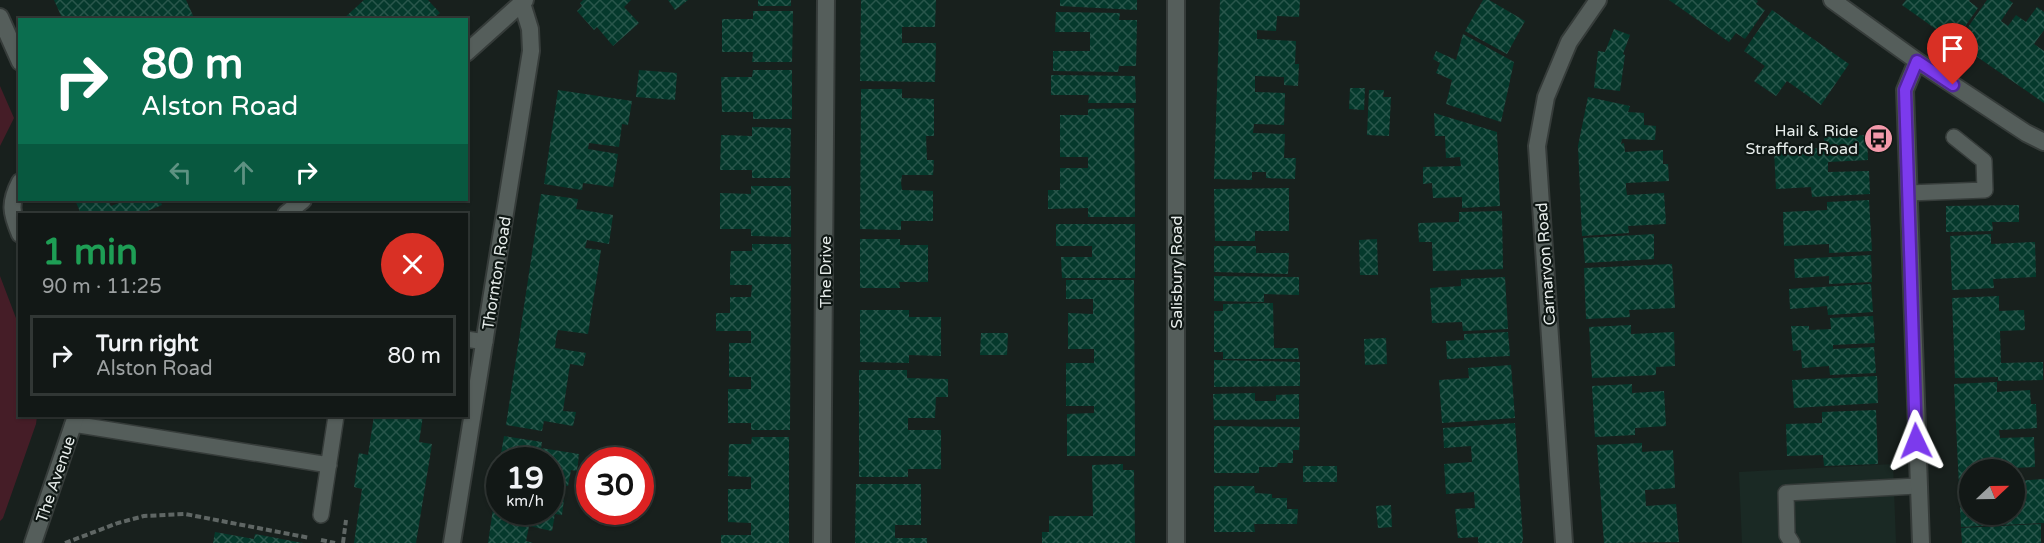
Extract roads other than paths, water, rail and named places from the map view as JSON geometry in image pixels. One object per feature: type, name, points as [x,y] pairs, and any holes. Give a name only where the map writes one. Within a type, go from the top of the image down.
[{"type":"street","name":"The Drive","points":[[822,543],[826,0]]},
{"type":"street","name":"Salisbury Road","points":[[1176,0],[1176,543]]},
{"type":"street","name":"Carnarvon Road","points":[[1564,543],[1537,146],[1546,97],[1564,53],[1598,0]]},
{"type":"street","points":[[1832,0],[1853,6],[1917,61],[2025,133],[2044,142]]},
{"type":"street","points":[[468,51],[524,2]]},
{"type":"street","name":"Thornton Road","points":[[452,543],[531,51],[530,29],[524,2]]},
{"type":"street","points":[[0,17],[18,58]]},
{"type":"street","points":[[1917,61],[1905,90],[1917,486],[1921,543]]},
{"type":"street","points":[[18,186],[12,199],[12,215],[18,229]]},
{"type":"street","points":[[287,213],[302,201]]},
{"type":"street","name":"The Avenue","points":[[33,543],[75,420]]},
{"type":"lane","points":[[1909,193],[1985,190],[1984,161],[1954,137]]},
{"type":"lane","points":[[468,339],[484,342]]},
{"type":"lane","points":[[321,515],[336,417]]},
{"type":"lane","points":[[75,420],[329,465]]},
{"type":"lane","points":[[1792,543],[1787,535],[1786,493],[1917,486]]},
{"type":"place","name":"Hail & Ride Strafford Road","points":[[1879,139]]}]
